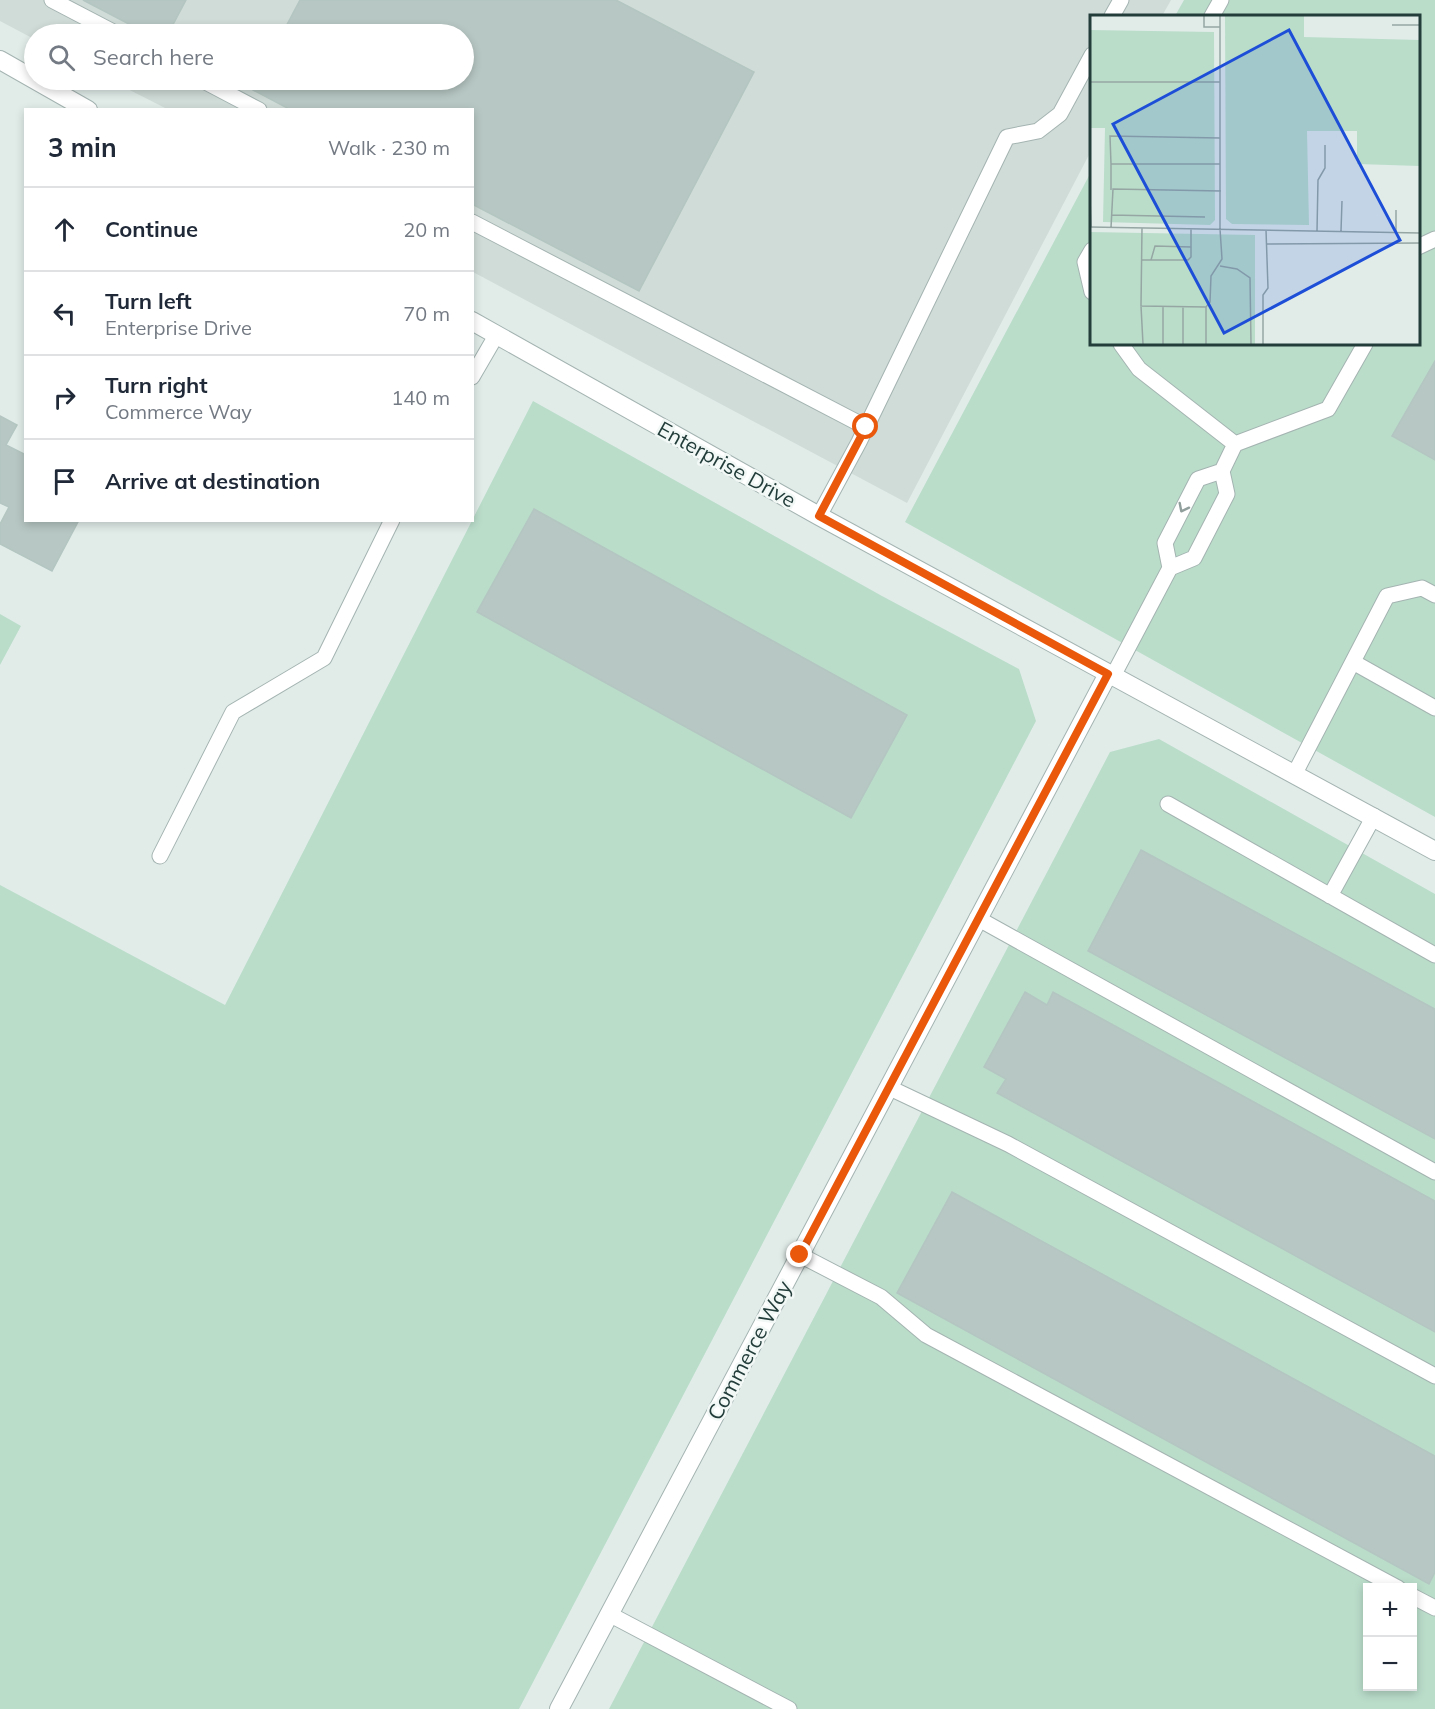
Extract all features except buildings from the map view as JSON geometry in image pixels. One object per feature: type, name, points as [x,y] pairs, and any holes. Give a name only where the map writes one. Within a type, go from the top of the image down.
[{"type":"street","points":[[0,61],[24,74]]},
{"type":"street","points":[[52,90],[84,108]]},
{"type":"street","name":"Enterprise Drive","points":[[474,322],[819,516],[1435,850]]},
{"type":"street","name":"Commerce Way","points":[[559,1709],[890,1088],[977,918],[1111,675]]},
{"type":"lane","points":[[52,0],[98,24]]},
{"type":"lane","points":[[1113,15],[1121,0]]},
{"type":"lane","points":[[1213,15],[1221,0]]},
{"type":"lane","points":[[819,516],[866,427],[1007,137],[1038,131],[1060,114],[1090,59]]},
{"type":"lane","points":[[221,90],[255,108]]},
{"type":"lane","points":[[474,223],[866,427]]},
{"type":"lane","points":[[1420,246],[1435,239]]},
{"type":"lane","points":[[1090,253],[1085,262],[1090,283]]},
{"type":"lane","points":[[474,374],[497,334]]},
{"type":"lane","points":[[1121,345],[1139,369],[1235,444]]},
{"type":"lane","points":[[1111,675],[1170,568],[1194,558],[1227,494],[1222,471],[1235,444],[1328,409],[1364,345]]},
{"type":"lane","points":[[1170,568],[1165,543],[1198,479],[1222,471]]},
{"type":"lane","points":[[160,855],[234,712],[324,658],[391,522]]},
{"type":"lane","points":[[1294,773],[1388,596],[1422,588],[1435,595]]},
{"type":"lane","points":[[1353,662],[1435,708]]},
{"type":"lane","points":[[1168,804],[1435,955]]},
{"type":"lane","points":[[1330,896],[1374,816]]},
{"type":"lane","points":[[977,918],[1435,1172]]},
{"type":"lane","points":[[890,1088],[1008,1144],[1435,1376]]},
{"type":"lane","points":[[800,1255],[881,1297],[926,1335],[1391,1583]]},
{"type":"lane","points":[[1417,1598],[1435,1608]]},
{"type":"lane","points":[[609,1614],[789,1709]]},
{"type":"shaded area","points":[[0,0],[1171,0],[1163,15],[1090,15],[1090,153],[907,503],[474,273],[474,108],[165,108],[130,90],[474,90],[474,24],[24,24],[24,34],[0,21]]},
{"type":"green space","points":[[1184,0],[1435,0],[1435,817],[905,522],[1090,174],[1090,345],[1420,345],[1420,15],[1176,15]]},
{"type":"green space","points":[[533,401],[882,596],[1019,669],[1036,721],[519,1709],[0,1709],[0,885],[225,1005],[471,522],[474,522],[474,517]]},
{"type":"green space","points":[[0,614],[21,626],[0,665]]},
{"type":"green space","points":[[1159,739],[1435,894],[1435,1709],[609,1709],[1110,752]]},
{"type":"route","points":[[800,1255],[1108,674],[819,516],[866,427]]}]
